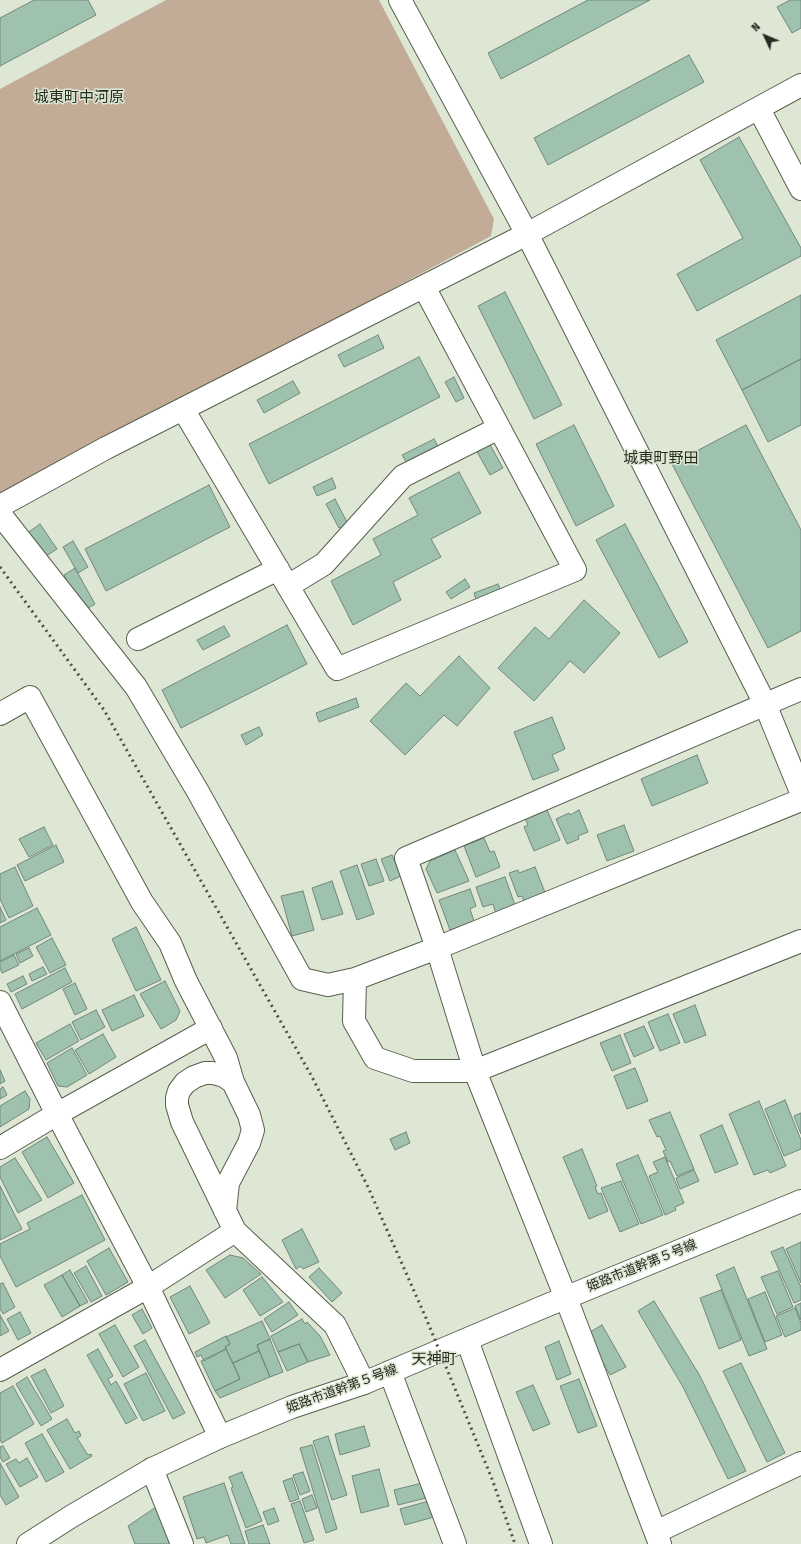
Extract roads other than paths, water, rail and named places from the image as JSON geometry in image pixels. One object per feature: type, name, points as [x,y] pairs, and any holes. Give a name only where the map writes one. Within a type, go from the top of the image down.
[{"type":"street","points":[[400,0],[526,234],[766,704],[801,792]]},
{"type":"street","points":[[0,506],[106,448],[526,234],[801,85]]},
{"type":"street","points":[[759,109],[801,189]]},
{"type":"street","points":[[183,409],[337,669],[575,570],[424,287]]},
{"type":"street","points":[[138,639],[283,578],[324,564],[403,476],[499,428]]},
{"type":"street","points":[[0,514],[136,687],[196,790],[302,979],[328,985],[355,979],[436,948],[801,800]]},
{"type":"street","points":[[801,689],[406,858],[475,1071],[566,1298],[658,1538],[801,1463]]},
{"type":"street","points":[[0,714],[30,697],[142,902],[170,943],[186,981],[226,1058],[233,1082],[249,1115],[253,1130],[249,1143],[228,1183],[225,1211]]},
{"type":"street","points":[[355,979],[354,1021],[375,1058],[413,1071],[475,1071],[801,941]]},
{"type":"street","points":[[0,1002],[148,1287],[220,1437]]},
{"type":"street","points":[[0,1148],[57,1114],[211,1028]]},
{"type":"street","points":[[233,1082],[224,1076],[213,1073],[204,1073],[185,1083],[177,1098],[177,1106],[182,1122],[235,1231],[335,1325],[364,1383]]},
{"type":"street","name":"姫路市道幹第５号線","points":[[28,1544],[152,1469],[220,1437],[292,1407],[364,1383],[801,1201]]},
{"type":"street","points":[[0,1370],[148,1287],[235,1231]]},
{"type":"street","points":[[466,1340],[541,1544]]},
{"type":"street","points":[[390,1372],[455,1544]]},
{"type":"street","points":[[152,1469],[182,1544]]},
{"type":"railway","points":[[0,567],[104,710],[311,1075],[368,1187],[426,1318],[492,1479],[515,1544]]},
{"type":"district","name":"城東町中河原","points":[[79,98]]},
{"type":"district","name":"城東町野田","points":[[661,459]]},
{"type":"district","name":"天神町","points":[[434,1360]]}]
